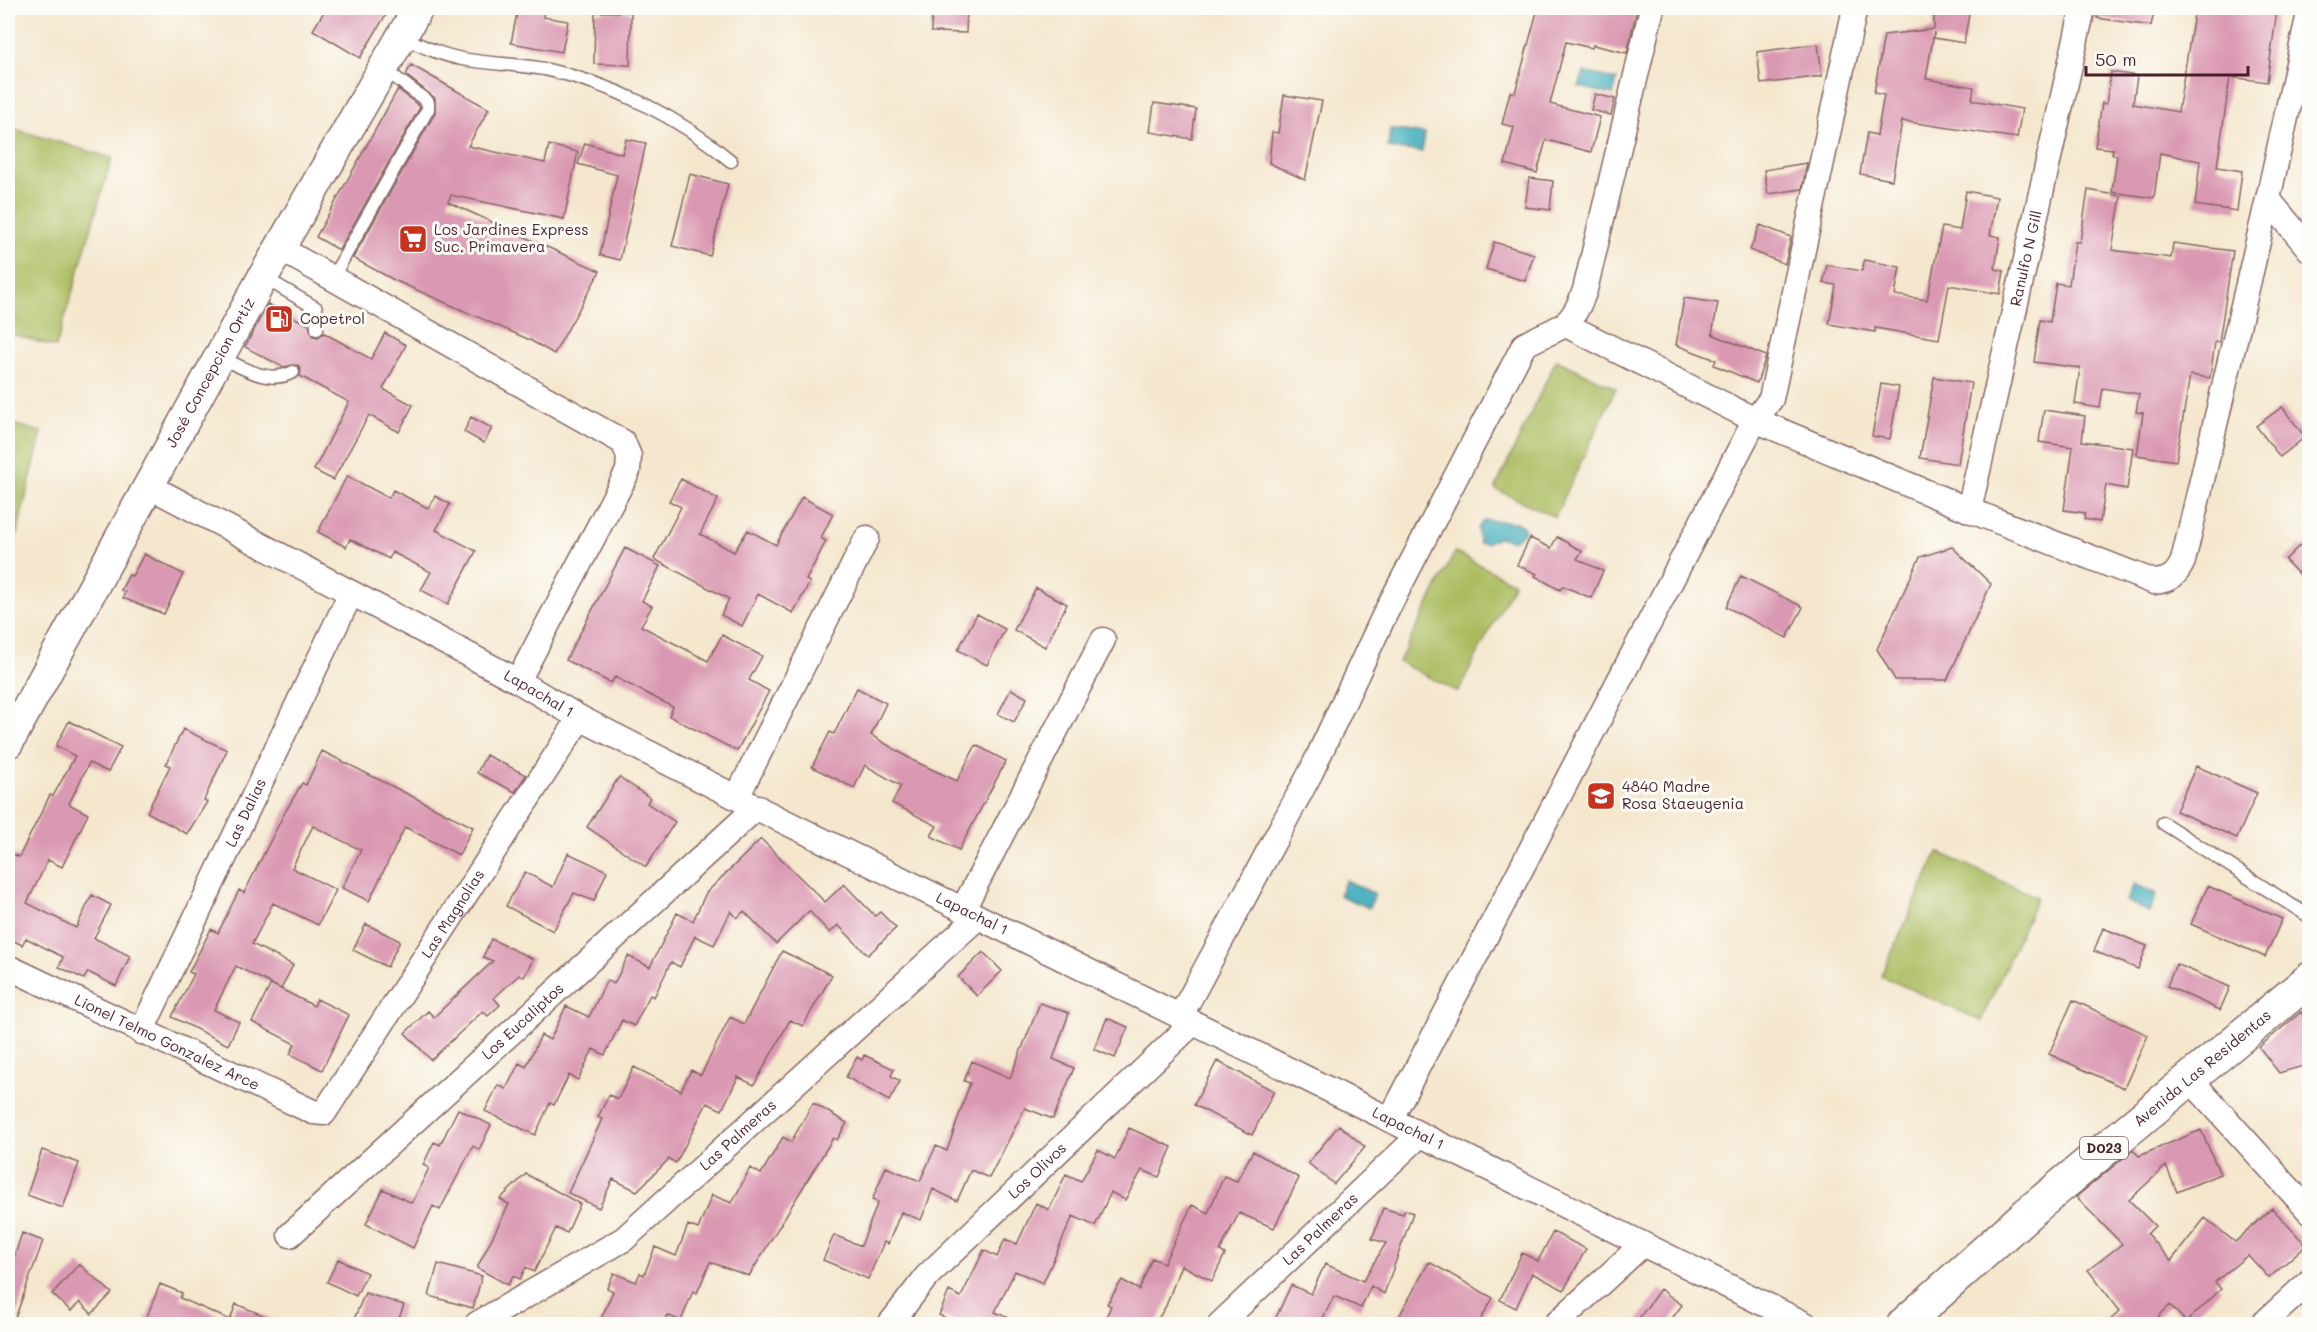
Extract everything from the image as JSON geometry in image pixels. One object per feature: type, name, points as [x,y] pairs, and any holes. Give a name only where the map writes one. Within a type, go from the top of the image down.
[{"type":"main road","name":"Avenida Las Residentas","points":[[1904,1324],[2027,1214],[2188,1077],[2310,979]]},
{"type":"street","name":"José Concepcion Ortiz","points":[[8,743],[279,248],[418,8]]},
{"type":"street","points":[[1652,8],[1585,290],[1576,314],[1566,326],[1755,420],[1969,510],[2154,582],[2173,577],[2183,561],[2310,9]]},
{"type":"street","points":[[1390,1120],[1755,420],[1770,399],[1855,8]]},
{"type":"street","name":"Ranulfo N Gill","points":[[1969,510],[2083,8]]},
{"type":"street","points":[[2268,199],[2310,250]]},
{"type":"street","points":[[279,248],[623,442],[627,448],[628,471],[518,681]]},
{"type":"street","name":"Los Olivos","points":[[890,1324],[927,1276],[1186,1020],[1311,772],[1384,616],[1524,345],[1566,326]]},
{"type":"street","name":"Lapachal 1","points":[[147,486],[518,681],[580,717],[747,802],[1804,1324]]},
{"type":"street","points":[[747,802],[867,538]]},
{"type":"street","name":"Las Dalias","points":[[141,1032],[351,593]]},
{"type":"street","points":[[970,913],[1103,640]]},
{"type":"street","name":"Las Magnolias","points":[[327,1111],[580,717]]},
{"type":"street","name":"Los Eucaliptos","points":[[290,1235],[747,802]]},
{"type":"street","name":"Las Palmeras","points":[[477,1324],[624,1239],[970,913]]},
{"type":"street","name":"Lionel Telmo Gonzalez Arce","points":[[8,967],[313,1112],[327,1111]]},
{"type":"street","points":[[2188,1077],[2310,1212]]},
{"type":"street","name":"Las Palmeras","points":[[1220,1324],[1420,1135]]},
{"type":"street","points":[[1556,1324],[1642,1245]]},
{"type":"street","points":[[2263,1324],[2310,1281]]},
{"type":"lane","points":[[401,36],[430,50],[461,58],[542,69],[596,83],[688,129],[731,161]]},
{"type":"lane","points":[[333,277],[428,109],[428,102],[383,69]]},
{"type":"lane","points":[[263,277],[316,309],[317,330]]},
{"type":"lane","points":[[219,356],[268,378],[281,378],[293,372]]},
{"type":"lane","points":[[2163,823],[2310,917]]},
{"type":"green space","points":[[8,127],[112,158],[56,347],[8,333]]},
{"type":"green space","points":[[1556,360],[1616,388],[1555,517],[1495,489]]},
{"type":"green space","points":[[8,423],[42,432],[8,569]]},
{"type":"green space","points":[[1455,552],[1514,583],[1458,692],[1399,662]]},
{"type":"green space","points":[[1938,852],[2037,897],[1981,1021],[1881,976]]},
{"type":"water","points":[[1584,72],[1617,80],[1613,95],[1579,87]]},
{"type":"water","points":[[1390,129],[1425,134],[1422,152],[1388,148]]},
{"type":"water","points":[[1484,520],[1516,522],[1524,527],[1524,532],[1514,541],[1499,537],[1486,543],[1479,543],[1478,528]]},
{"type":"water","points":[[1346,880],[1375,894],[1369,908],[1339,895]]},
{"type":"water","points":[[2134,884],[2157,894],[2149,912],[2126,901]]},
{"type":"building","points":[[326,8],[390,8],[360,58],[313,30]]},
{"type":"building","points":[[518,8],[545,8],[543,17],[568,21],[562,52],[511,43]]},
{"type":"building","points":[[932,8],[967,8],[966,33],[931,32]]},
{"type":"building","points":[[1538,8],[1637,8],[1627,53],[1593,45],[1592,48],[1566,42],[1550,104],[1600,117],[1591,152],[1546,140],[1537,173],[1505,164],[1514,127],[1502,124],[1510,92],[1515,93]]},
{"type":"building","points":[[1934,8],[1970,8],[1964,43],[1934,38],[1934,32],[1926,79],[1974,87],[1972,100],[2022,109],[2017,138],[1902,121],[1892,180],[1860,174],[1867,133],[1877,135],[1884,95],[1874,93],[1884,35],[1934,29]]},
{"type":"building","points":[[2097,8],[2155,8],[2151,26],[2097,18]]},
{"type":"building","points":[[2195,8],[2257,8],[2277,11],[2267,82],[2230,77],[2217,167],[2242,171],[2237,211],[2195,205],[2200,161],[2160,153],[2154,198],[2112,192],[2117,155],[2112,154],[2113,149],[2095,147],[2102,103],[2106,104],[2111,72],[2137,76],[2133,104],[2178,112]]},
{"type":"building","points":[[595,12],[631,12],[630,65],[594,64]]},
{"type":"building","points":[[1818,44],[1822,76],[1761,84],[1757,52]]},
{"type":"building","points":[[411,65],[489,109],[468,146],[545,163],[549,145],[578,152],[564,219],[451,195],[448,202],[600,271],[554,354],[530,340],[394,280],[353,258],[435,113],[435,98],[406,75]]},
{"type":"building","points":[[398,89],[420,107],[339,250],[316,237]]},
{"type":"building","points":[[1595,94],[1615,99],[1611,115],[1591,110]]},
{"type":"building","points":[[1284,95],[1322,101],[1305,180],[1269,163],[1272,132],[1278,133]]},
{"type":"building","points":[[1154,103],[1196,109],[1192,139],[1150,132]]},
{"type":"building","points":[[626,139],[646,143],[620,260],[600,255],[617,175],[578,164],[585,143],[622,154]]},
{"type":"building","points":[[1807,163],[1802,189],[1768,194],[1764,170]]},
{"type":"building","points":[[690,174],[728,184],[710,256],[672,246]]},
{"type":"building","points":[[1529,178],[1553,181],[1550,210],[1525,207]]},
{"type":"building","points":[[2088,190],[2121,196],[2112,250],[2171,258],[2173,243],[2233,251],[2219,342],[2215,342],[2210,378],[2190,375],[2176,461],[2137,455],[2143,413],[2136,412],[2139,394],[2103,388],[2100,408],[2075,404],[2080,368],[2034,362],[2040,320],[2050,322],[2056,283],[2069,285],[2075,242],[2080,242]]},
{"type":"building","points":[[1966,191],[1997,197],[1990,235],[2000,237],[1995,269],[2004,271],[2000,294],[1949,285],[1939,339],[1875,328],[1875,332],[1829,324],[1836,285],[1823,283],[1827,265],[1862,271],[1864,260],[1900,267],[1895,295],[1927,300],[1942,227],[1960,230]]},
{"type":"building","points":[[1760,225],[1791,237],[1785,264],[1750,250]]},
{"type":"building","points":[[1494,242],[1534,254],[1525,281],[1486,269]]},
{"type":"building","points":[[1684,298],[1718,303],[1712,334],[1766,356],[1757,383],[1714,365],[1716,360],[1676,345]]},
{"type":"building","points":[[268,304],[309,325],[313,336],[318,337],[324,333],[371,359],[385,333],[406,345],[383,389],[413,405],[399,432],[369,415],[333,480],[314,470],[349,402],[300,376],[301,370],[298,365],[283,367],[245,347]]},
{"type":"building","points":[[1934,377],[1971,383],[1958,464],[1920,458]]},
{"type":"building","points":[[1881,384],[1899,387],[1890,439],[1872,436]]},
{"type":"building","points":[[2282,407],[2305,437],[2280,457],[2256,426]]},
{"type":"building","points":[[2044,410],[2085,416],[2082,441],[2133,448],[2127,489],[2106,485],[2100,522],[2084,519],[2085,513],[2064,510],[2073,447],[2039,442]]},
{"type":"building","points":[[471,417],[492,428],[484,443],[464,432]]},
{"type":"building","points":[[347,476],[389,498],[393,490],[428,508],[435,496],[450,504],[436,530],[476,551],[448,604],[421,590],[431,572],[392,552],[389,559],[350,539],[346,547],[318,532]]},
{"type":"building","points":[[681,479],[718,499],[700,534],[734,552],[748,530],[776,545],[802,497],[833,514],[821,538],[826,541],[806,580],[810,582],[793,613],[758,594],[742,626],[721,615],[729,599],[654,559],[681,507],[669,501]]},
{"type":"building","points":[[1557,537],[1582,551],[1577,559],[1603,571],[1591,598],[1563,586],[1560,590],[1535,576],[1537,574],[1517,565],[1530,538],[1551,548]]},
{"type":"building","points":[[2310,542],[2310,586],[2285,560],[2300,545],[2302,547]]},
{"type":"building","points":[[1952,547],[1991,584],[1947,680],[1895,680],[1877,649],[1920,557]]},
{"type":"building","points":[[625,548],[660,566],[642,601],[652,606],[641,626],[708,661],[722,635],[762,656],[749,680],[769,691],[737,751],[669,716],[673,707],[615,677],[611,683],[566,660]]},
{"type":"building","points":[[144,554],[183,574],[164,614],[123,598],[125,592],[121,590]]},
{"type":"building","points":[[1741,576],[1803,607],[1787,638],[1726,607]]},
{"type":"building","points":[[1036,588],[1067,604],[1045,647],[1014,630]]},
{"type":"building","points":[[977,614],[1005,629],[987,665],[958,650]]},
{"type":"building","points":[[857,688],[886,703],[871,735],[914,761],[957,781],[976,745],[1006,761],[959,850],[931,836],[937,826],[892,803],[901,786],[865,765],[854,788],[812,767],[830,732],[834,734]]},
{"type":"building","points":[[1011,689],[1027,698],[1014,722],[998,714]]},
{"type":"building","points":[[69,721],[121,747],[108,772],[89,763],[69,804],[88,814],[62,867],[48,860],[27,903],[76,928],[92,895],[111,905],[94,938],[130,956],[116,986],[88,972],[84,979],[59,967],[63,957],[26,938],[22,945],[8,938],[8,852],[19,857],[50,795],[53,796],[75,756],[56,746]]},
{"type":"building","points":[[183,729],[227,750],[204,800],[207,802],[187,834],[147,812],[170,766],[166,764]]},
{"type":"building","points":[[322,751],[473,827],[459,855],[405,827],[369,901],[342,888],[361,850],[313,826],[292,868],[336,890],[318,925],[273,903],[252,944],[293,965],[281,989],[236,966],[214,1010],[239,1022],[228,1045],[172,1017],[194,974],[189,972],[211,929],[218,933],[239,890],[244,893],[284,814],[302,783],[306,785]]},
{"type":"building","points":[[486,755],[526,775],[515,792],[477,773]]},
{"type":"building","points":[[2196,766],[2257,793],[2237,838],[2176,811]]},
{"type":"building","points":[[619,777],[650,798],[647,803],[675,822],[646,867],[587,827]]},
{"type":"building","points":[[761,839],[825,902],[844,884],[875,916],[880,912],[896,928],[868,955],[838,925],[830,933],[809,911],[776,944],[744,911],[737,918],[731,911],[714,945],[695,936],[680,967],[671,962],[654,997],[650,995],[634,1026],[622,1020],[605,1055],[593,1049],[578,1080],[569,1075],[554,1105],[550,1103],[535,1135],[485,1111],[498,1085],[506,1089],[519,1063],[526,1067],[541,1035],[550,1040],[566,1006],[589,1017],[607,980],[614,984],[628,956],[650,967],[677,913],[693,921],[706,893]]},
{"type":"building","points":[[568,853],[607,871],[594,901],[574,893],[553,931],[506,906],[525,872],[553,887]]},
{"type":"building","points":[[2208,886],[2282,919],[2265,957],[2191,924]]},
{"type":"building","points":[[366,924],[400,941],[387,967],[353,950]]},
{"type":"building","points":[[2103,928],[2147,946],[2138,969],[2094,951]]},
{"type":"building","points":[[491,939],[533,959],[524,977],[519,975],[494,998],[500,1005],[488,1016],[483,1011],[431,1060],[405,1033],[428,1011],[434,1017],[493,961],[483,957]]},
{"type":"building","points":[[782,951],[832,975],[803,1026],[790,1020],[754,1085],[738,1077],[722,1110],[707,1103],[676,1163],[669,1159],[637,1191],[613,1179],[599,1208],[568,1193],[602,1119],[598,1117],[609,1095],[618,1099],[634,1067],[681,1091],[691,1070],[701,1075],[730,1017],[744,1024]]},
{"type":"building","points":[[983,952],[1002,971],[977,996],[958,977]]},
{"type":"building","points":[[2176,964],[2230,987],[2220,1010],[2167,986]]},
{"type":"building","points":[[271,984],[314,1006],[317,999],[349,1015],[322,1070],[290,1054],[295,1044],[252,1022]]},
{"type":"building","points":[[2073,1000],[2148,1035],[2124,1088],[2049,1054]]},
{"type":"building","points":[[1040,1003],[1069,1013],[1053,1059],[1074,1068],[1053,1119],[1025,1108],[989,1178],[971,1170],[957,1201],[933,1189],[921,1220],[901,1212],[888,1244],[884,1242],[868,1279],[823,1260],[834,1235],[861,1246],[878,1202],[872,1200],[886,1167],[920,1181],[936,1146],[947,1151],[970,1083],[964,1081],[972,1061],[1010,1078]]},
{"type":"building","points":[[2301,1012],[2310,1027],[2310,1064],[2279,1073],[2259,1047]]},
{"type":"building","points":[[1107,1018],[1128,1027],[1115,1058],[1094,1049]]},
{"type":"building","points":[[864,1055],[894,1069],[891,1076],[900,1081],[889,1101],[846,1077],[857,1057],[862,1060]]},
{"type":"building","points":[[1217,1061],[1274,1091],[1252,1135],[1194,1105]]},
{"type":"building","points":[[813,1103],[847,1123],[837,1140],[833,1138],[749,1276],[710,1262],[697,1293],[693,1291],[681,1321],[667,1315],[663,1324],[599,1324],[613,1291],[607,1288],[614,1273],[636,1282],[640,1273],[644,1275],[655,1247],[676,1256],[688,1225],[698,1229],[712,1195],[732,1203],[750,1168],[761,1174],[783,1137],[791,1142]]},
{"type":"building","points":[[458,1109],[491,1125],[479,1150],[473,1146],[440,1210],[433,1206],[413,1248],[366,1224],[383,1189],[412,1203],[429,1168],[423,1165],[434,1142],[440,1145]]},
{"type":"building","points":[[1339,1125],[1365,1147],[1334,1184],[1308,1163]]},
{"type":"building","points":[[1129,1128],[1172,1147],[1159,1177],[1142,1170],[1125,1200],[1111,1192],[1095,1226],[1073,1216],[1043,1283],[1015,1271],[995,1312],[1023,1324],[960,1324],[939,1315],[949,1291],[961,1297],[984,1250],[997,1257],[1005,1239],[1017,1244],[1036,1203],[1049,1210],[1066,1174],[1081,1181],[1098,1150],[1115,1159]]},
{"type":"building","points":[[2201,1130],[2220,1174],[2177,1192],[2166,1166],[2129,1200],[2155,1226],[2147,1234],[2171,1261],[2205,1218],[2235,1242],[2272,1208],[2306,1245],[2269,1278],[2248,1255],[2215,1282],[2221,1289],[2186,1322],[2170,1305],[2151,1324],[2106,1324],[2120,1311],[2088,1270],[2122,1244],[2076,1197],[2133,1150],[2139,1156]]},
{"type":"building","points":[[42,1150],[79,1163],[63,1208],[27,1195]]},
{"type":"building","points":[[1253,1151],[1299,1178],[1274,1228],[1239,1213],[1220,1251],[1225,1254],[1212,1281],[1181,1265],[1166,1306],[1155,1324],[1103,1324],[1111,1306],[1107,1304],[1122,1280],[1139,1290],[1152,1258],[1164,1263],[1192,1205],[1208,1213],[1224,1176],[1237,1181]]},
{"type":"building","points":[[526,1174],[580,1204],[567,1233],[556,1228],[534,1272],[526,1267],[520,1279],[513,1276],[508,1285],[477,1268],[509,1204],[500,1199]]},
{"type":"building","points":[[1383,1208],[1403,1214],[1405,1210],[1413,1213],[1384,1294],[1371,1286],[1361,1308],[1334,1296],[1320,1324],[1273,1324],[1291,1285],[1311,1294],[1325,1264],[1363,1281],[1386,1243],[1372,1239]]},
{"type":"building","points":[[1553,1232],[1586,1249],[1564,1290],[1532,1273],[1516,1308],[1500,1300],[1522,1253],[1538,1261]]},
{"type":"building","points":[[22,1233],[43,1241],[13,1324],[8,1324],[8,1276]]},
{"type":"building","points":[[338,1259],[367,1273],[356,1296],[327,1282]]},
{"type":"building","points":[[1429,1262],[1493,1298],[1478,1324],[1395,1324]]},
{"type":"building","points":[[79,1264],[112,1293],[92,1314],[80,1302],[71,1311],[52,1294]]},
{"type":"building","points":[[438,1264],[482,1276],[473,1308],[429,1296]]},
{"type":"building","points":[[160,1284],[182,1293],[180,1298],[230,1320],[236,1304],[284,1324],[144,1324]]},
{"type":"building","points":[[1660,1289],[1682,1305],[1668,1324],[1635,1324]]},
{"type":"building","points":[[365,1293],[404,1305],[397,1324],[352,1324]]},
{"type":"place","name":"Los Jardines Express Suc. Primavera","points":[[413,239]]},
{"type":"place","name":"Copetrol","points":[[279,319]]},
{"type":"place","name":"4840 Madre Rosa Staeugenia","points":[[1601,796]]}]
